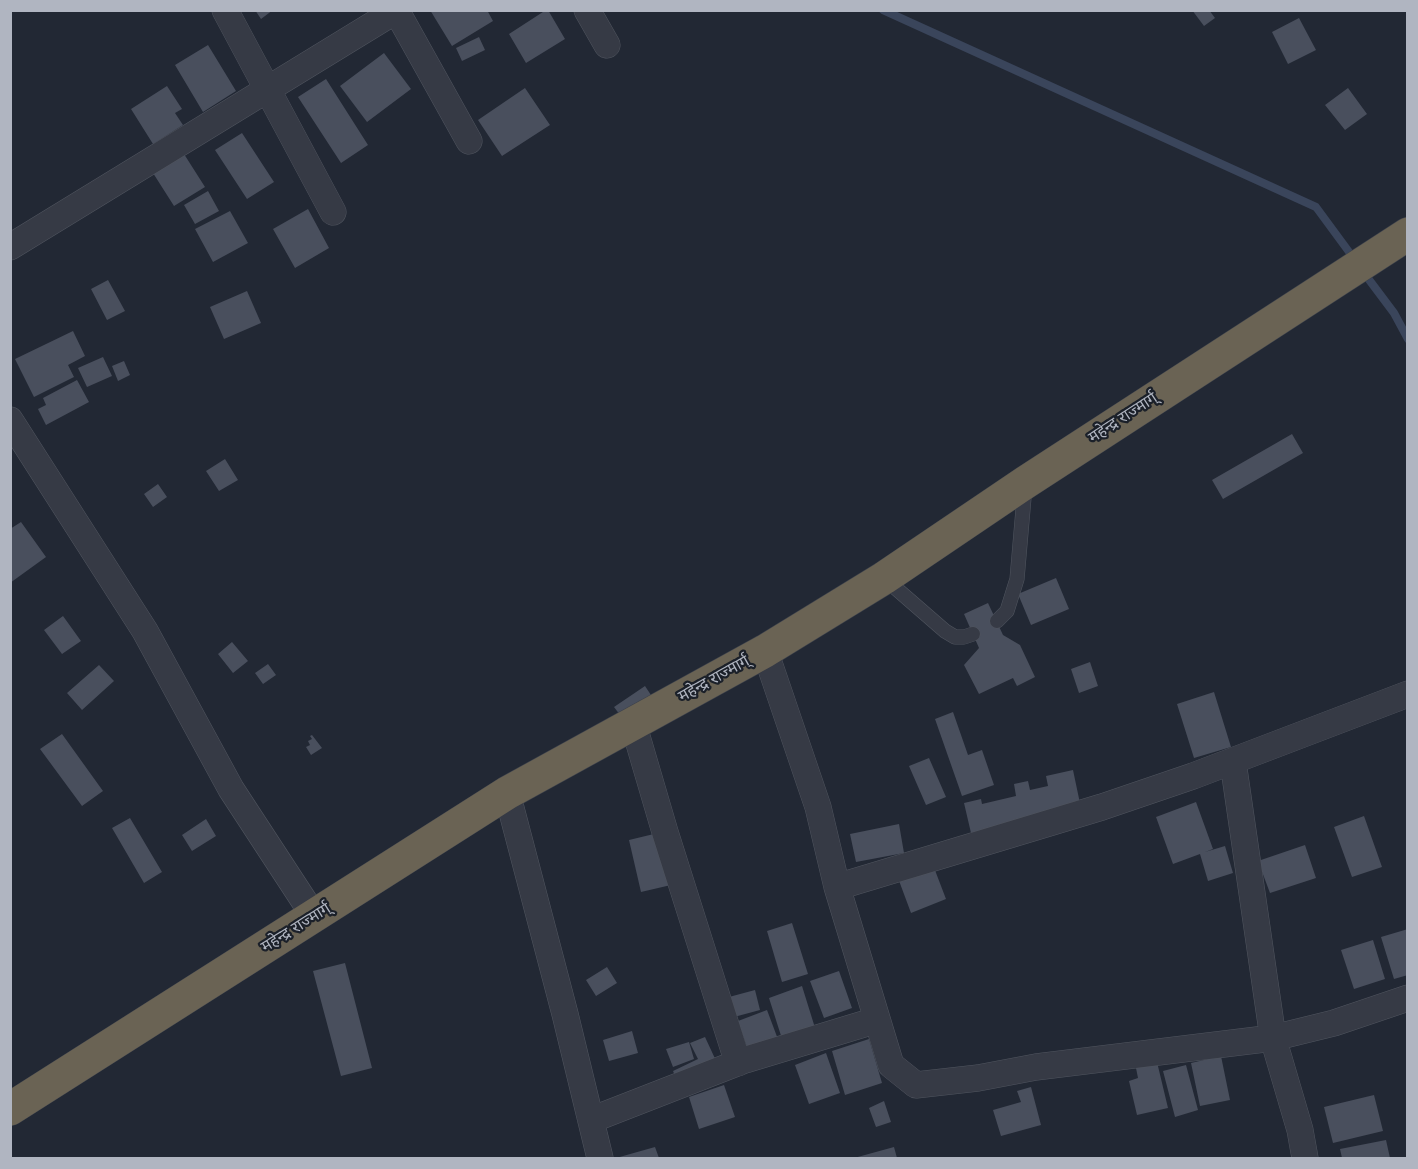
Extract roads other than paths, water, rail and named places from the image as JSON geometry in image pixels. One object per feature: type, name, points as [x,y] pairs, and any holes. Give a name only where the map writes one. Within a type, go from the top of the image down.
[{"type":"highway","name":"महेन्द्र राज्मार्ग्","points":[[10,1109],[507,793],[765,651],[884,578],[1026,482],[1407,234]]},
{"type":"street","points":[[225,10],[333,212]]},
{"type":"street","points":[[587,10],[607,45]]},
{"type":"street","points":[[10,247],[396,11],[469,141]]},
{"type":"street","points":[[10,420],[18,448],[145,631],[231,789],[314,916]]},
{"type":"street","points":[[765,651],[818,807],[837,887],[891,1065],[916,1085],[978,1078],[1036,1067],[1273,1038],[1334,1023],[1407,998]]},
{"type":"street","points":[[837,887],[1102,807],[1233,762],[1407,694]]},
{"type":"street","points":[[633,723],[668,843],[738,1063]]},
{"type":"street","points":[[1233,762],[1273,1038],[1300,1130],[1305,1158]]},
{"type":"street","points":[[507,793],[600,1158]]},
{"type":"street","points":[[591,1120],[738,1063],[877,1020]]},
{"type":"lane","points":[[997,621],[1007,611],[1017,579],[1026,482]]},
{"type":"lane","points":[[884,578],[945,631],[955,637],[973,634]]},
{"type":"waterway","points":[[883,10],[1316,207],[1355,260]]},
{"type":"waterway","points":[[1364,273],[1394,313],[1408,339]]}]
